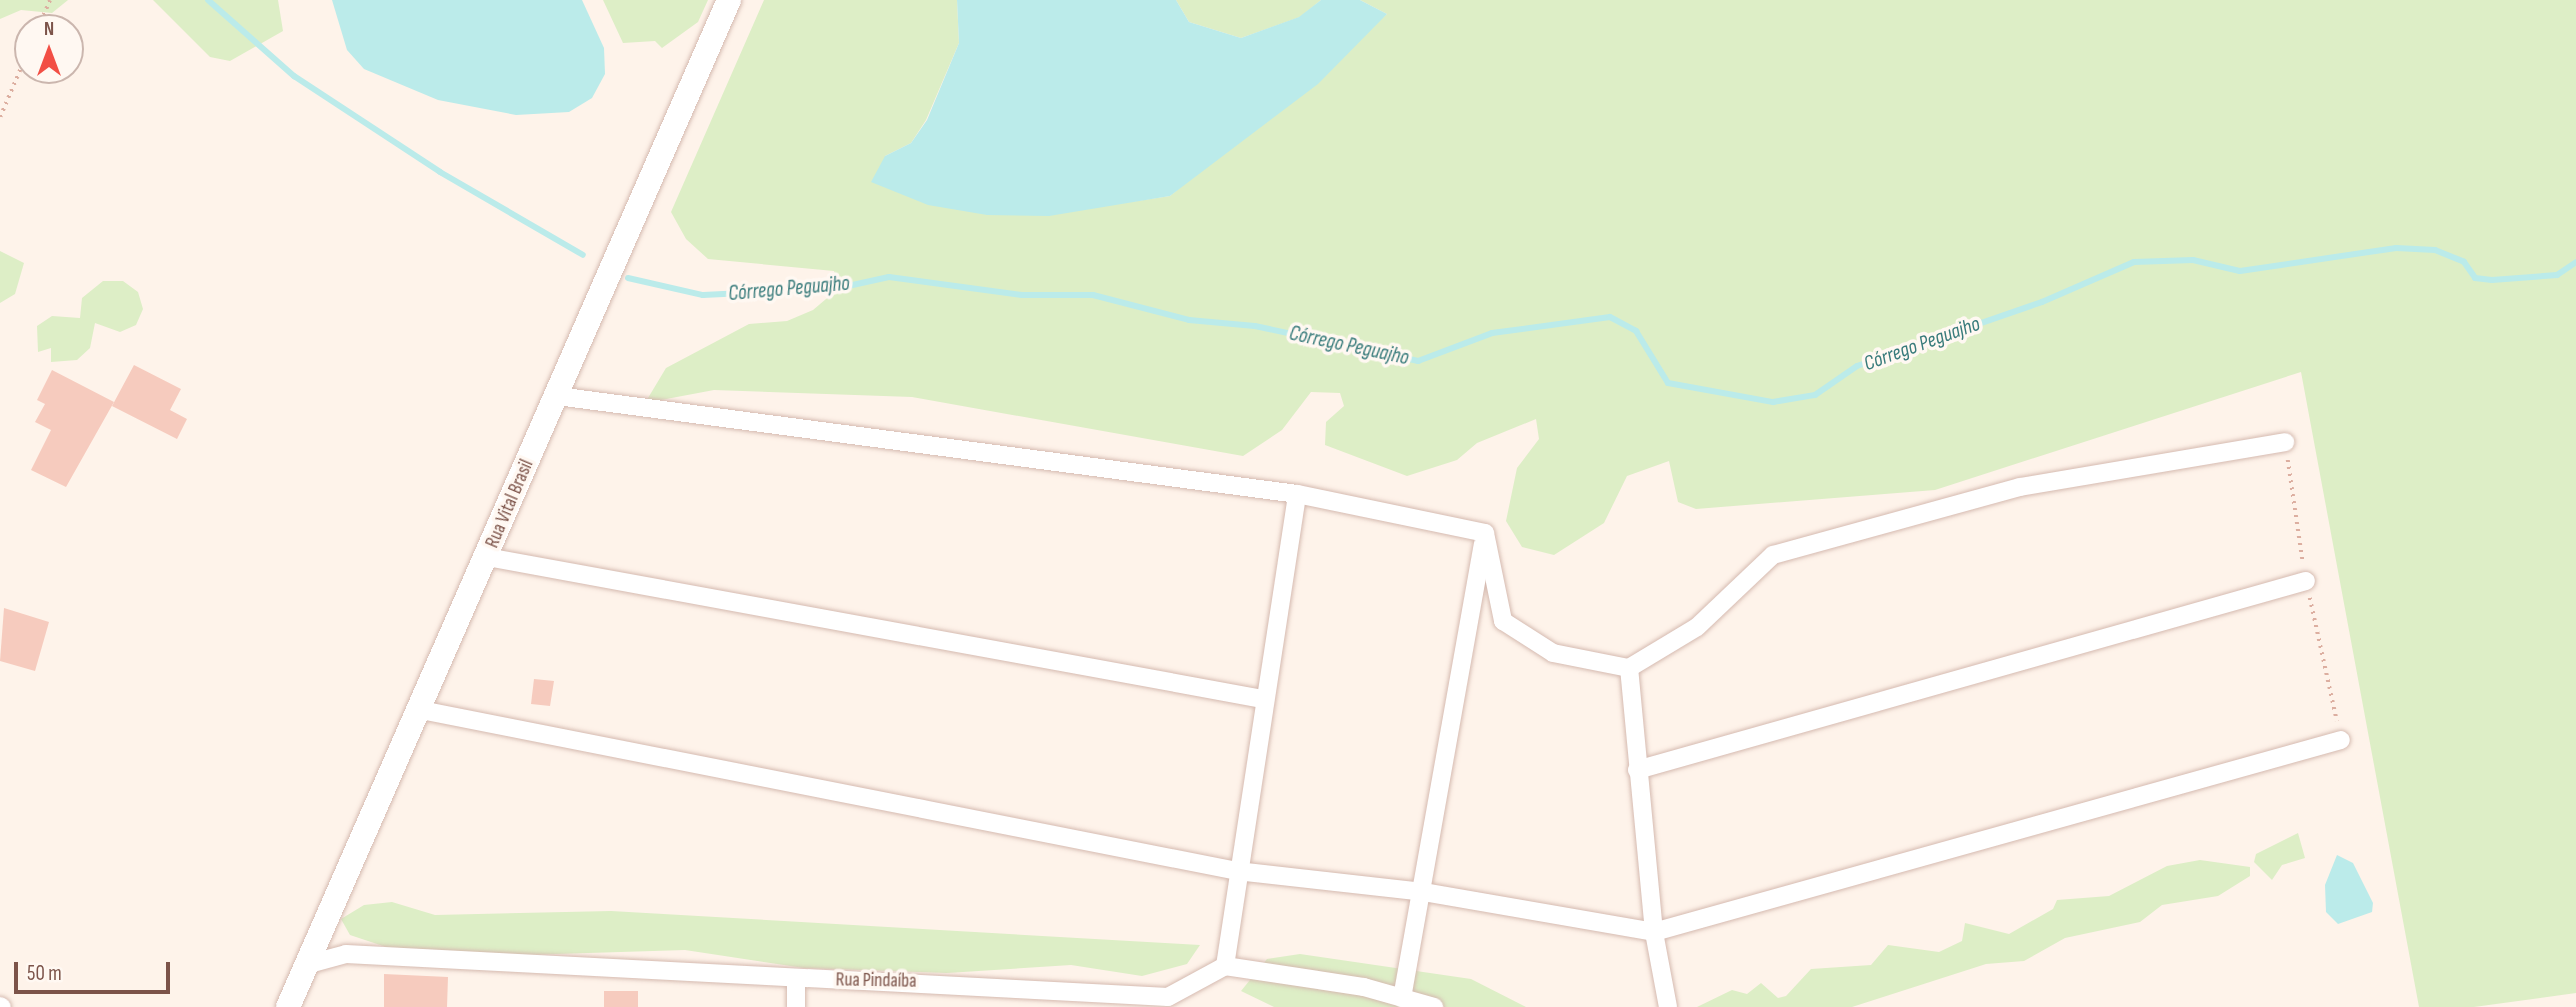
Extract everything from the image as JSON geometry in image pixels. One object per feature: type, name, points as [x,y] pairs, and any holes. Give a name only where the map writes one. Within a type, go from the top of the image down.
[{"type":"main road","name":"Rua Vital Brasil","points":[[288,1007],[604,295],[729,0]]},
{"type":"street","points":[[557,396],[1297,494],[1485,533]]},
{"type":"street","points":[[1485,533],[1503,621],[1552,653],[1629,668],[1697,627],[1773,555],[2021,488],[2285,442]]},
{"type":"street","points":[[1297,494],[1237,871],[1226,966],[1402,998],[1434,1007]]},
{"type":"street","points":[[1402,998],[1485,533]]},
{"type":"street","points":[[488,557],[1263,699]]},
{"type":"street","points":[[1637,770],[2306,581]]},
{"type":"street","points":[[1629,668],[1654,932],[1668,1007]]},
{"type":"street","points":[[421,710],[1237,871],[1423,892],[1654,932],[2341,740]]},
{"type":"street","name":"Rua Pindaíba","points":[[309,964],[346,954],[732,970],[796,979],[1168,997],[1226,966]]},
{"type":"street","points":[[796,979],[796,1007]]},
{"type":"path","points":[[0,117],[14,84]]},
{"type":"green space","points":[[0,0],[68,0],[52,13],[21,10],[0,19]]},
{"type":"green space","points":[[153,0],[278,0],[283,31],[230,61],[210,57]]},
{"type":"green space","points":[[603,0],[708,0],[698,22],[662,48],[655,41],[623,43]]},
{"type":"green space","points":[[764,0],[957,0],[959,43],[926,120],[911,143],[885,156],[1110,205],[1170,196],[1387,14],[1360,0],[2576,0],[2576,993],[2474,1007],[2419,1007],[2301,372],[1935,490],[1696,509],[1678,502],[1669,461],[1627,476],[1604,523],[1554,555],[1522,547],[1506,521],[1517,468],[1539,439],[1536,419],[1477,443],[1457,460],[1407,476],[1325,445],[1326,422],[1344,406],[1340,393],[1311,392],[1282,430],[1243,456],[912,397],[714,390],[645,403],[666,368],[749,324],[787,321],[813,310],[839,288],[834,271],[708,259],[686,239],[671,212]]},
{"type":"green space","points":[[1176,0],[1321,0],[1300,17],[1241,38],[1189,22]]},
{"type":"green space","points":[[0,251],[24,263],[15,294],[0,303]]},
{"type":"green space","points":[[103,281],[123,281],[138,292],[143,309],[136,325],[120,332],[95,323],[90,348],[77,360],[51,362],[51,348],[38,352],[37,326],[52,316],[80,318],[82,298]]},
{"type":"green space","points":[[2298,833],[2305,858],[2282,865],[2272,880],[2254,862],[2256,854]]},
{"type":"green space","points":[[2200,860],[2250,867],[2250,876],[2218,896],[2162,905],[2140,922],[2065,938],[2024,961],[1986,964],[1852,1007],[1697,1007],[1732,990],[1747,994],[1761,983],[1778,998],[1786,996],[1811,969],[1871,965],[1888,945],[1939,952],[1962,941],[1965,923],[2009,934],[2053,909],[2057,900],[2109,896],[2167,866]]},
{"type":"green space","points":[[392,902],[435,915],[611,911],[1200,945],[1187,964],[1142,976],[1071,965],[947,973],[804,968],[685,950],[489,956],[395,950],[350,935],[341,919],[364,905]]},
{"type":"green space","points":[[1300,954],[1471,979],[1526,1007],[1274,1007],[1241,991],[1267,959]]},
{"type":"water","points":[[332,0],[582,0],[604,48],[605,74],[592,98],[569,112],[516,115],[438,100],[364,69],[347,50]]},
{"type":"water","points":[[957,0],[1176,0],[1189,22],[1241,38],[1299,17],[1321,0],[1360,0],[1387,14],[1318,84],[1170,196],[1049,216],[987,215],[928,205],[871,182],[885,156],[911,143],[927,120],[959,43]]},
{"type":"water","points":[[2337,855],[2353,863],[2373,903],[2372,912],[2338,924],[2326,912],[2325,885]]},
{"type":"building","points":[[134,365],[181,389],[170,410],[187,419],[177,439],[112,406]]},
{"type":"building","points":[[52,370],[114,402],[66,487],[31,470],[51,430],[35,422],[45,404],[37,400]]},
{"type":"building","points":[[4,608],[49,622],[35,671],[0,661]]},
{"type":"building","points":[[534,679],[554,681],[550,706],[531,704]]},
{"type":"building","points":[[384,974],[448,977],[447,1007],[384,1007]]},
{"type":"building","points":[[604,991],[638,991],[638,1007],[604,1007]]},
{"type":"waterway","name":"Córrego Peguajho","points":[[208,0],[294,76],[440,172],[583,255]]},
{"type":"waterway","name":"Córrego Peguajho","points":[[628,278],[703,295],[839,288],[889,277],[1022,295],[1093,295],[1189,320],[1255,326],[1418,361],[1492,333],[1610,317],[1636,331],[1668,383],[1773,402],[1815,395],[1857,366],[2042,302],[2134,262],[2193,260],[2240,271],[2396,248],[2435,250],[2464,262],[2475,278],[2492,280],[2557,275],[2576,262]]}]
